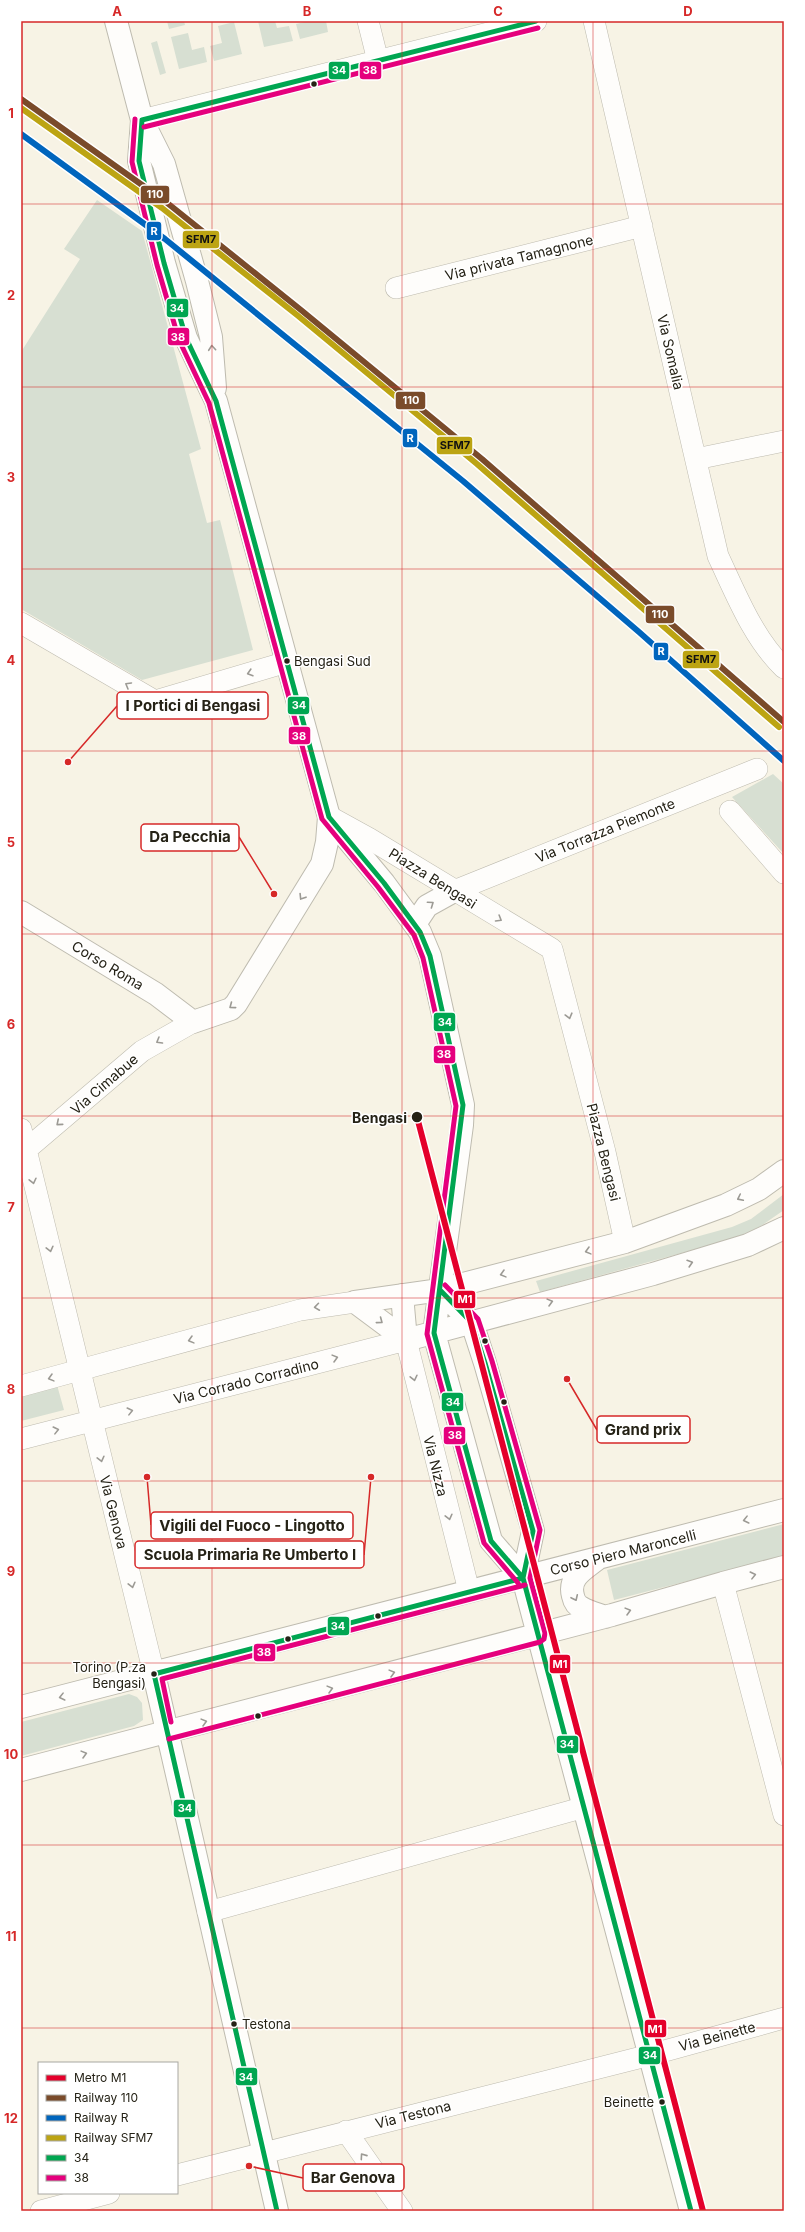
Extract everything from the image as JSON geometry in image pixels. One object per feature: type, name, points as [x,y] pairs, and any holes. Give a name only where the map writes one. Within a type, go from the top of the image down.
[{"type":"main road","points":[[116,21],[142,120],[164,164],[197,281],[211,337],[216,401]]},
{"type":"main road","points":[[142,120],[139,160],[164,263],[186,338],[216,401],[329,817],[327,842],[322,864],[236,1004],[231,1008],[193,1022]]},
{"type":"main road","name":"Piazza Bengasi","points":[[329,817],[384,883],[420,932],[430,956],[462,1105],[462,1125],[440,1290]]},
{"type":"main road","points":[[414,924],[427,906],[454,891]]},
{"type":"main road","name":"Corso Roma","points":[[21,912],[156,994],[193,1022]]},
{"type":"main road","points":[[355,1302],[440,1290],[625,1242],[726,1205],[759,1189],[784,1171]]},
{"type":"main road","points":[[472,1323],[653,1274],[748,1245],[784,1228]]},
{"type":"main road","points":[[440,1290],[472,1323],[533,1531],[523,1578]]},
{"type":"main road","points":[[440,1290],[434,1333],[491,1541],[523,1578],[691,2211]]},
{"type":"main road","points":[[402,1295],[406,1340]]},
{"type":"main road","points":[[355,1302],[406,1340]]},
{"type":"main road","name":"Via Corrado Corradino","points":[[406,1340],[472,1323]]},
{"type":"main road","name":"Corso Piero Maroncelli","points":[[21,1707],[154,1674],[784,1510]]},
{"type":"main road","points":[[598,1558],[579,1573],[572,1584],[572,1592],[574,1601],[580,1607],[605,1617]]},
{"type":"main road","points":[[21,1770],[538,1635],[784,1567]]},
{"type":"main road","name":"Via Genova","points":[[154,1674],[262,2152],[277,2211]]},
{"type":"street","points":[[368,21],[378,61]]},
{"type":"street","points":[[142,120],[536,21]]},
{"type":"street","name":"Via Somalia","points":[[594,21],[718,556],[739,601],[765,648],[784,668]]},
{"type":"street","name":"Via privata Tamagnone","points":[[396,288],[642,226]]},
{"type":"street","points":[[696,459],[784,441]]},
{"type":"street","points":[[21,623],[155,700],[287,662]]},
{"type":"street","name":"Via Torrazza Piemonte","points":[[454,891],[756,769]]},
{"type":"street","points":[[730,811],[784,873]]},
{"type":"street","name":"Piazza Bengasi","points":[[329,817],[370,839],[552,949],[605,1152],[625,1242]]},
{"type":"street","name":"Via Cimabue","points":[[24,1152],[142,1051],[193,1022]]},
{"type":"street","name":"Via Genova","points":[[21,1129],[24,1152],[80,1370],[154,1674]]},
{"type":"street","points":[[21,1386],[300,1310],[355,1302]]},
{"type":"street","name":"Via Corrado Corradino","points":[[21,1439],[406,1340]]},
{"type":"street","name":"Via Nizza","points":[[406,1340],[469,1592]]},
{"type":"street","points":[[723,1583],[784,1815]]},
{"type":"street","points":[[208,1912],[585,1807]]},
{"type":"street","name":"Via Beinette","points":[[650,2055],[784,2018]]},
{"type":"street","name":"Via Testona","points":[[178,2175],[262,2152],[650,2055]]},
{"type":"street","points":[[346,2131],[402,2211]]},
{"type":"street","points":[[41,2211],[107,2199]]},
{"type":"shaded area","points":[[167,21],[184,21],[185,25],[169,29]]},
{"type":"shaded area","points":[[258,21],[275,21],[277,28],[289,26],[293,41],[264,47]]},
{"type":"shaded area","points":[[309,21],[326,21],[328,32],[300,39],[296,24]]},
{"type":"shaded area","points":[[234,22],[242,54],[214,61],[210,46],[222,43],[218,26]]},
{"type":"shaded area","points":[[188,33],[192,50],[204,47],[207,62],[179,69],[171,37]]},
{"type":"shaded area","points":[[157,41],[166,73],[160,75],[151,43]]},
{"type":"shaded area","points":[[97,200],[142,231],[201,449],[189,454],[207,523],[220,520],[253,650],[142,680],[21,609],[21,352],[80,259],[64,249]]},
{"type":"shaded area","points":[[773,774],[784,784],[784,854],[732,797]]},
{"type":"shaded area","points":[[784,1194],[784,1210],[761,1226],[736,1238],[540,1292],[536,1281],[732,1227],[751,1219]]},
{"type":"shaded area","points":[[57,1385],[64,1410],[21,1421],[21,1395]]},
{"type":"shaded area","points":[[784,1524],[784,1556],[614,1600],[607,1570]]},
{"type":"shaded area","points":[[129,1694],[137,1697],[142,1703],[143,1720],[134,1726],[21,1756],[21,1722]]},
{"type":"metro line","name":"M1","points":[[417,1117],[703,2211]]},
{"type":"rail line","name":"110","points":[[21,99],[166,202],[301,310],[482,459],[784,722]]},
{"type":"rail line","name":"SFM7","points":[[21,108],[162,208],[297,315],[477,464],[779,727]]},
{"type":"rail line","name":"R","points":[[21,134],[165,239],[463,481],[639,632],[784,761]]},
{"type":"transit line","name":"34","points":[[142,120],[536,21]]},
{"type":"transit line","name":"38","points":[[144,127],[538,28]]},
{"type":"transit line","name":"38","points":[[135,119],[132,162],[157,265],[179,340],[209,403],[322,819],[378,887],[414,935],[423,958],[456,1106],[427,1334],[484,1543],[518,1583]]},
{"type":"transit line","name":"34","points":[[142,120],[139,161],[164,263],[186,338],[216,401],[329,817],[384,883],[420,932],[430,956],[463,1105],[434,1333],[491,1541],[523,1578]]},
{"type":"transit line","name":"38","points":[[169,1739],[540,1642],[544,1639],[545,1633],[530,1578],[540,1530],[492,1361],[478,1319],[445,1285]]},
{"type":"transit line","name":"34","points":[[440,1290],[472,1323],[485,1363],[533,1531],[523,1578],[691,2211]]},
{"type":"transit line","name":"34","points":[[154,1674],[523,1578]]},
{"type":"transit line","name":"38","points":[[171,1722],[162,1679],[525,1585]]},
{"type":"transit line","name":"34","points":[[154,1674],[277,2211]]},
{"type":"place","name":"Bengasi Sud","points":[[287,661]]},
{"type":"place","name":"I Portici di Bengasi","points":[[68,762]]},
{"type":"place","name":"Da Pecchia","points":[[274,894]]},
{"type":"place","name":"Bengasi","points":[[417,1117]]},
{"type":"place","name":"Grand prix","points":[[567,1379]]},
{"type":"place","name":"Vigili del Fuoco - Lingotto","points":[[147,1477]]},
{"type":"place","name":"Scuola Primaria Re Umberto I","points":[[371,1477]]},
{"type":"place","name":"Torino (P.za Bengasi)","points":[[154,1674]]},
{"type":"place","name":"Testona","points":[[234,2024]]},
{"type":"place","name":"Beinette","points":[[662,2102]]},
{"type":"place","name":"Bar Genova","points":[[249,2166]]}]
